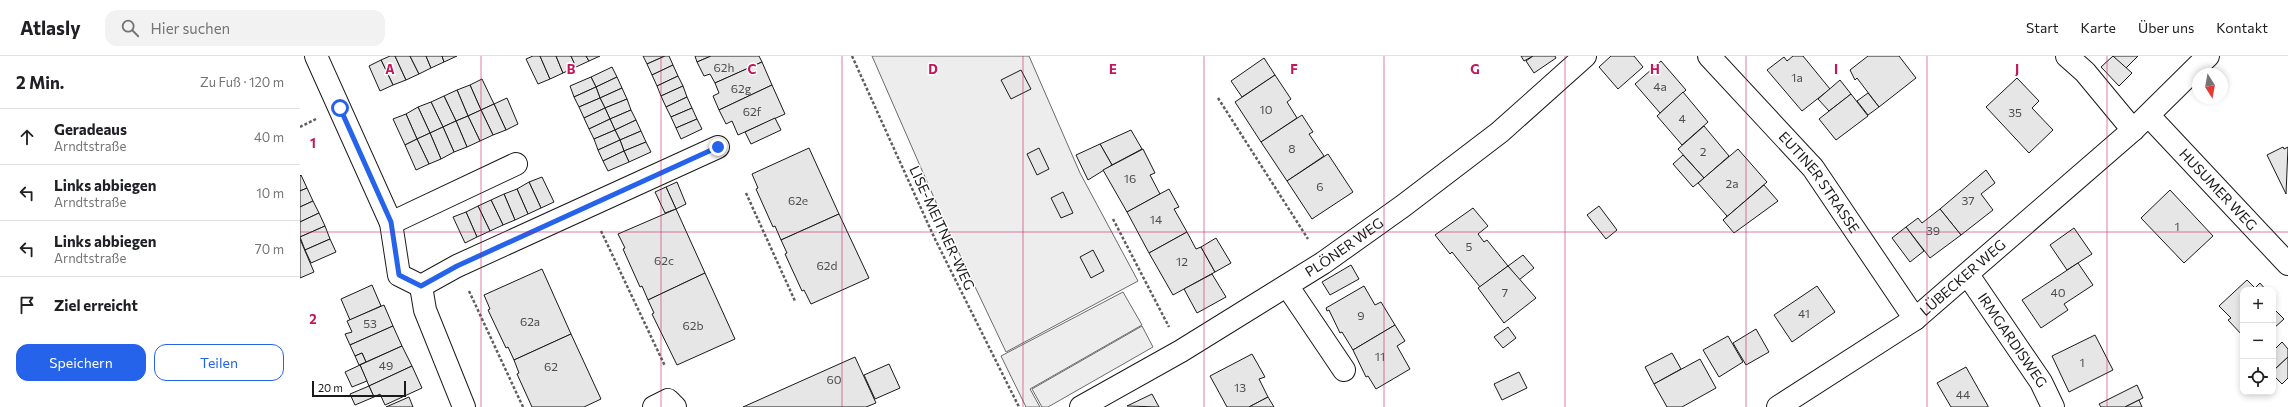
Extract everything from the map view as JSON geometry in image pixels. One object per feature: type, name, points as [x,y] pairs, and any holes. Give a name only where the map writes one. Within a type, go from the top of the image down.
[{"type":"street","points":[[316,56],[391,222],[399,275],[421,286]]},
{"type":"street","name":"PLÖNER WEG","points":[[1081,407],[1181,351],[1288,287],[1323,263],[1403,206],[1500,132],[1585,56]]},
{"type":"street","name":"EUTINER STRASSE","points":[[1709,56],[1813,168],[1916,319]]},
{"type":"street","points":[[2067,56],[2141,123]]},
{"type":"street","name":"LÜBECKER WEG","points":[[1778,407],[1916,319],[2141,123],[2208,56]]},
{"type":"street","name":"HUSUMER WEG","points":[[2141,123],[2288,264]]},
{"type":"street","points":[[421,286],[457,266],[718,147]]},
{"type":"street","points":[[391,222],[516,164]]},
{"type":"street","name":"IRMGARDISWEG","points":[[1968,275],[2041,382],[2053,407]]},
{"type":"street","points":[[421,286],[425,310],[464,407]]},
{"type":"street","points":[[1288,287],[1344,370]]},
{"type":"street","points":[[654,407],[668,400],[675,407]]},
{"type":"path","name":"LISE-MEITNER-WEG","points":[[852,56],[934,237],[1019,407]]},
{"type":"path","points":[[1218,98],[1323,263]]},
{"type":"path","points":[[746,193],[795,301]]},
{"type":"path","points":[[589,206],[665,366]]},
{"type":"path","points":[[1112,219],[1181,351]]},
{"type":"path","points":[[457,266],[523,407]]},
{"type":"shaded area","points":[[872,56],[1029,56],[1080,173],[1138,281],[1006,352],[949,232]]},
{"type":"shaded area","points":[[1123,292],[1142,325],[1030,389],[1040,407],[1026,407],[1001,356]]},
{"type":"shaded area","points":[[1142,326],[1153,347],[1048,407],[1042,407],[1032,389]]},
{"type":"building","points":[[390,56],[395,56],[406,80],[393,85],[381,60]]},
{"type":"building","points":[[395,56],[410,56],[419,74],[406,80]]},
{"type":"building","points":[[410,56],[426,56],[431,68],[419,74]]},
{"type":"building","points":[[426,56],[442,56],[444,62],[431,68]]},
{"type":"building","points":[[442,56],[457,56],[444,62]]},
{"type":"building","points":[[533,56],[540,56],[550,79],[538,84],[526,59]]},
{"type":"building","points":[[540,56],[556,56],[563,73],[550,79]]},
{"type":"building","points":[[556,56],[571,56],[576,67],[563,73]]},
{"type":"building","points":[[571,56],[586,56],[589,61],[576,67]]},
{"type":"building","points":[[586,56],[600,56],[589,61]]},
{"type":"building","points":[[643,56],[665,56],[647,64]]},
{"type":"building","points":[[665,56],[669,56],[673,65],[652,75],[647,64]]},
{"type":"building","points":[[695,56],[711,56],[697,62]]},
{"type":"building","points":[[711,56],[759,56],[762,62],[715,83],[710,74],[704,76],[697,62]]},
{"type":"building","points":[[1521,56],[1533,56],[1524,61]]},
{"type":"building","points":[[1533,56],[1555,56],[1556,58],[1534,73],[1526,61]]},
{"type":"building","points":[[1611,56],[1634,56],[1643,67],[1618,89],[1599,67]]},
{"type":"building","points":[[1793,56],[1803,56],[1830,89],[1802,111],[1767,70],[1784,57],[1787,61]]},
{"type":"building","points":[[1868,56],[1899,56],[1916,78],[1879,107],[1857,78],[1855,80],[1850,70]]},
{"type":"building","points":[[2113,56],[2138,56],[2125,69]]},
{"type":"building","points":[[2113,56],[2132,73],[2119,86],[2101,67]]},
{"type":"building","points":[[1264,58],[1275,75],[1242,97],[1231,81]]},
{"type":"building","points":[[381,60],[393,85],[380,91],[369,66]]},
{"type":"building","points":[[1661,61],[1686,90],[1660,113],[1635,84]]},
{"type":"building","points":[[762,62],[772,85],[719,110],[713,96],[719,93],[715,83]]},
{"type":"building","points":[[673,65],[678,76],[657,86],[652,75]]},
{"type":"building","points":[[612,67],[617,77],[596,87],[591,77]]},
{"type":"building","points":[[1021,70],[1031,89],[1011,99],[1001,80]]},
{"type":"building","points":[[1275,75],[1291,99],[1287,102],[1297,118],[1261,142],[1235,102]]},
{"type":"building","points":[[678,76],[683,86],[661,96],[657,86]]},
{"type":"building","points":[[591,77],[596,87],[574,97],[570,86]]},
{"type":"building","points":[[617,77],[622,88],[600,98],[596,87]]},
{"type":"building","points":[[2017,78],[2039,101],[2032,108],[2053,130],[2029,153],[1986,107]]},
{"type":"building","points":[[482,79],[494,104],[481,110],[470,85]]},
{"type":"building","points":[[1840,80],[1851,94],[1829,111],[1818,99]]},
{"type":"building","points":[[470,85],[481,110],[468,116],[457,90]]},
{"type":"building","points":[[772,85],[785,114],[738,135],[732,121],[726,124],[719,110]]},
{"type":"building","points":[[683,86],[687,97],[666,107],[661,96]]},
{"type":"building","points":[[596,87],[600,98],[579,107],[574,97]]},
{"type":"building","points":[[622,88],[627,99],[605,108],[600,98]]},
{"type":"building","points":[[457,90],[468,116],[456,121],[444,96]]},
{"type":"building","points":[[1683,92],[1708,122],[1682,145],[1657,116]]},
{"type":"building","points":[[1868,93],[1879,107],[1868,115],[1857,101]]},
{"type":"building","points":[[1851,94],[1868,116],[1836,140],[1819,119]]},
{"type":"building","points":[[444,96],[456,121],[443,127],[431,102]]},
{"type":"building","points":[[687,97],[692,108],[671,117],[666,107]]},
{"type":"building","points":[[507,98],[518,124],[506,130],[494,104]]},
{"type":"building","points":[[600,98],[605,108],[584,118],[579,107]]},
{"type":"building","points":[[627,99],[631,110],[610,119],[605,108]]},
{"type":"building","points":[[431,102],[443,127],[430,133],[418,107]]},
{"type":"building","points":[[494,104],[506,130],[493,135],[481,110]]},
{"type":"building","points":[[418,107],[430,133],[417,139],[406,114]]},
{"type":"building","points":[[605,108],[610,119],[589,129],[584,118]]},
{"type":"building","points":[[692,108],[697,119],[676,128],[671,117]]},
{"type":"building","points":[[481,110],[493,135],[480,141],[468,116]]},
{"type":"building","points":[[631,110],[636,120],[615,130],[610,119]]},
{"type":"building","points":[[406,114],[417,139],[405,145],[393,119]]},
{"type":"building","points":[[1302,115],[1313,132],[1309,134],[1324,156],[1287,181],[1261,142]]},
{"type":"building","points":[[468,116],[480,141],[467,147],[456,121]]},
{"type":"building","points":[[775,118],[781,130],[751,144],[745,132]]},
{"type":"building","points":[[610,119],[615,130],[594,139],[589,129]]},
{"type":"building","points":[[697,119],[702,129],[681,139],[676,128]]},
{"type":"building","points":[[636,120],[641,131],[620,140],[615,130]]},
{"type":"building","points":[[456,121],[467,147],[454,152],[443,127]]},
{"type":"building","points":[[1704,126],[1729,156],[1704,178],[1678,149]]},
{"type":"building","points":[[443,127],[454,152],[441,159],[430,133]]},
{"type":"building","points":[[615,130],[620,140],[598,150],[594,139]]},
{"type":"building","points":[[1131,130],[1142,149],[1112,165],[1100,144]]},
{"type":"building","points":[[641,131],[646,142],[624,151],[620,140]]},
{"type":"building","points":[[430,133],[441,159],[429,164],[417,139]]},
{"type":"building","points":[[417,139],[429,164],[416,170],[405,145]]},
{"type":"building","points":[[620,140],[624,151],[603,161],[598,150]]},
{"type":"building","points":[[646,142],[651,152],[629,162],[624,151]]},
{"type":"building","points":[[1100,144],[1112,165],[1088,180],[1076,155]]},
{"type":"building","points":[[2283,147],[2284,149],[2288,147],[2286,194],[2267,155]]},
{"type":"building","points":[[809,148],[839,214],[781,240],[775,226],[773,227],[756,189],[758,188],[752,174]]},
{"type":"building","points":[[1039,148],[1049,169],[1037,175],[1027,154]]},
{"type":"building","points":[[1143,149],[1155,173],[1150,175],[1160,194],[1127,212],[1103,170]]},
{"type":"building","points":[[1738,149],[1767,182],[1723,220],[1727,216],[1698,183]]},
{"type":"building","points":[[624,151],[629,162],[608,171],[603,161]]},
{"type":"building","points":[[1328,154],[1353,192],[1312,219],[1287,181]]},
{"type":"building","points":[[1683,155],[1704,178],[1693,187],[1673,164]]},
{"type":"building","points":[[1986,170],[1995,183],[1981,194],[1993,210],[1961,235],[1940,209]]},
{"type":"building","points":[[301,175],[307,188],[300,191],[300,176]]},
{"type":"building","points":[[542,177],[554,202],[541,208],[529,182]]},
{"type":"building","points":[[529,182],[541,208],[528,214],[517,189]]},
{"type":"building","points":[[677,182],[686,204],[676,209],[666,187]]},
{"type":"building","points":[[1764,185],[1778,201],[1734,233],[1723,220]]},
{"type":"building","points":[[666,187],[676,209],[665,213],[655,192]]},
{"type":"building","points":[[307,188],[313,201],[300,207],[300,191]]},
{"type":"building","points":[[517,189],[528,214],[515,220],[504,194]]},
{"type":"building","points":[[1169,189],[1179,207],[1174,209],[1187,232],[1149,253],[1127,212]]},
{"type":"building","points":[[2170,190],[2213,236],[2184,263],[2141,218]]},
{"type":"building","points":[[1063,192],[1073,213],[1061,218],[1051,198]]},
{"type":"building","points":[[504,194],[515,220],[503,225],[491,200]]},
{"type":"building","points":[[491,200],[503,225],[490,231],[478,206]]},
{"type":"building","points":[[313,201],[319,213],[300,222],[300,207]]},
{"type":"building","points":[[478,206],[490,231],[477,237],[466,212]]},
{"type":"building","points":[[1599,206],[1617,230],[1606,239],[1587,215]]},
{"type":"building","points":[[1473,208],[1488,226],[1478,234],[1484,242],[1487,240],[1508,266],[1480,287],[1452,252],[1450,254],[1435,235]]},
{"type":"building","points":[[676,209],[705,273],[648,300],[642,286],[640,287],[618,234]]},
{"type":"building","points":[[1940,209],[1961,235],[1930,258],[1906,227],[1918,218],[1922,223]]},
{"type":"building","points":[[466,212],[477,237],[465,243],[453,217]]},
{"type":"building","points":[[319,213],[325,226],[300,237],[300,222]]},
{"type":"building","points":[[839,214],[869,278],[811,304],[804,290],[802,291],[785,254],[787,253],[781,240]]},
{"type":"building","points":[[325,226],[330,239],[305,250],[300,237]]},
{"type":"building","points":[[1906,227],[1924,251],[1910,262],[1892,238]]},
{"type":"building","points":[[2074,228],[2092,254],[2067,270],[2050,245]]},
{"type":"building","points":[[1187,232],[1196,249],[1201,247],[1215,272],[1173,295],[1149,253]]},
{"type":"building","points":[[1216,238],[1231,263],[1215,272],[1201,247]]},
{"type":"building","points":[[300,239],[314,272],[300,278]]},
{"type":"building","points":[[330,239],[336,252],[311,263],[305,250]]},
{"type":"building","points":[[1093,250],[1104,271],[1091,278],[1080,257]]},
{"type":"building","points":[[1523,255],[1534,268],[1519,280],[1508,266]]},
{"type":"building","points":[[2078,263],[2093,285],[2064,304],[2068,310],[2041,328],[2022,300]]},
{"type":"building","points":[[1351,265],[1359,279],[1330,295],[1322,282]]},
{"type":"building","points":[[1508,266],[1536,298],[1504,323],[1478,288]]},
{"type":"building","points":[[542,269],[571,334],[514,360],[508,347],[506,348],[488,310],[490,309],[484,295]]},
{"type":"building","points":[[705,273],[735,339],[677,365],[652,314],[654,313],[648,300]]},
{"type":"building","points":[[1212,274],[1226,297],[1197,313],[1184,289]]},
{"type":"building","points":[[2247,280],[2254,287],[2240,287],[2240,333],[2228,320],[2231,318],[2219,306]]},
{"type":"building","points":[[2260,283],[2263,287],[2256,287]]},
{"type":"building","points":[[372,285],[381,306],[350,320],[341,299]]},
{"type":"building","points":[[1364,286],[1375,305],[1381,302],[1395,325],[1353,350],[1342,332],[1340,333],[1329,310],[1327,311],[1326,308]]},
{"type":"building","points":[[1817,286],[1835,312],[1792,342],[1774,315]]},
{"type":"building","points":[[384,305],[393,326],[350,345],[345,334],[352,332],[347,321]]},
{"type":"building","points":[[2276,311],[2284,319],[2276,326]]},
{"type":"building","points":[[1395,325],[1405,341],[1397,346],[1410,369],[1376,389],[1368,376],[1366,377],[1353,350]]},
{"type":"building","points":[[393,326],[402,346],[366,362],[362,353],[355,356],[350,345]]},
{"type":"building","points":[[1508,327],[1516,338],[1503,348],[1494,337]]},
{"type":"building","points":[[1756,329],[1769,352],[1746,365],[1733,343]]},
{"type":"building","points":[[571,334],[601,399],[584,407],[532,407],[517,374],[519,373],[514,360]]},
{"type":"building","points":[[2095,335],[2113,370],[2069,392],[2052,356]]},
{"type":"building","points":[[1728,336],[1743,362],[1719,377],[1703,350]]},
{"type":"building","points":[[2282,342],[2288,349],[2288,357],[2276,368],[2276,359],[2276,348]]},
{"type":"building","points":[[402,346],[412,366],[369,386],[360,365]]},
{"type":"building","points":[[362,353],[366,362],[359,365],[355,356]]},
{"type":"building","points":[[1672,353],[1681,369],[1654,384],[1645,367]]},
{"type":"building","points":[[1252,354],[1265,377],[1259,379],[1268,397],[1249,407],[1227,407],[1210,376]]},
{"type":"building","points":[[855,357],[876,403],[866,407],[743,407]]},
{"type":"building","points":[[2288,357],[2288,378],[2282,384],[2276,378],[2276,368]]},
{"type":"building","points":[[1700,359],[1716,388],[1682,407],[1667,407],[1654,384]]},
{"type":"building","points":[[889,364],[900,388],[875,399],[864,375]]},
{"type":"building","points":[[360,365],[367,381],[352,387],[345,372]]},
{"type":"building","points":[[412,366],[422,388],[385,405],[380,394],[374,397],[369,386]]},
{"type":"building","points":[[1966,367],[1988,407],[1951,407],[1937,383]]},
{"type":"building","points":[[1519,372],[1527,388],[1502,400],[1494,384]]},
{"type":"building","points":[[2137,385],[2143,398],[2125,407],[2101,407],[2099,404]]},
{"type":"building","points":[[369,386],[374,397],[355,405],[350,394]]},
{"type":"building","points":[[1152,394],[1159,407],[1127,406]]},
{"type":"building","points":[[409,397],[413,407],[386,407]]},
{"type":"building","points":[[1268,397],[1274,407],[1249,407]]},
{"type":"building","points":[[2139,400],[2142,407],[2125,407]]},
{"type":"route","points":[[340,108],[391,222],[399,275],[421,286],[457,266],[718,147]]}]
